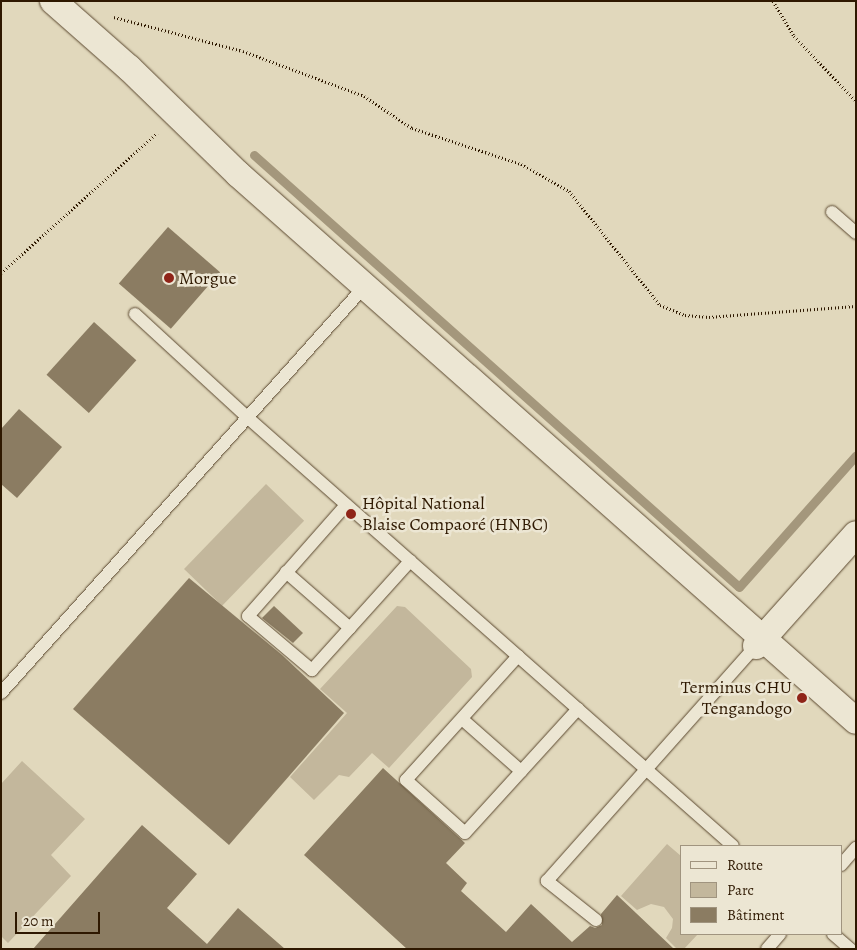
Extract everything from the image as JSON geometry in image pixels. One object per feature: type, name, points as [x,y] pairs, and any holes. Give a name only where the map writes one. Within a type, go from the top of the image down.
[{"type":"street","points":[[53,1],[178,115],[219,157],[365,286],[760,643],[856,721]]},
{"type":"street","points":[[760,643],[856,534]]},
{"type":"lane","points":[[832,212],[856,233]]},
{"type":"lane","points":[[1,694],[246,417],[365,286]]},
{"type":"lane","points":[[135,314],[246,417],[732,845]]},
{"type":"lane","points":[[346,505],[248,616],[312,670],[410,561]]},
{"type":"lane","points":[[286,572],[350,628]]},
{"type":"lane","points":[[596,920],[547,881],[760,643]]},
{"type":"lane","points":[[518,656],[406,780],[465,833],[578,709]]},
{"type":"lane","points":[[462,719],[521,771]]},
{"type":"lane","points":[[842,864],[856,848]]},
{"type":"lane","points":[[767,949],[779,935]]},
{"type":"lane","points":[[834,935],[850,949]]},
{"type":"path","points":[[773,1],[794,36],[856,102]]},
{"type":"path","points":[[104,14],[243,51],[364,96],[412,128],[521,164],[569,192],[660,305],[685,315],[709,317],[856,306]]},
{"type":"path","points":[[1,273],[178,115]]},
{"type":"green space","points":[[266,484],[304,521],[222,606],[184,569]]},
{"type":"green space","points":[[397,606],[405,607],[471,669],[472,677],[389,768],[372,753],[349,777],[339,775],[314,800],[290,777],[347,713],[320,689]]},
{"type":"green space","points":[[22,761],[85,819],[51,855],[71,876],[8,943],[1,936],[1,784]]},
{"type":"green space","points":[[667,844],[680,855],[680,935],[697,935],[684,949],[677,949],[666,938],[672,928],[673,919],[664,907],[651,904],[637,910],[621,896]]},
{"type":"building","name":"Morgue","points":[[168,227],[220,272],[171,329],[119,284]]},
{"type":"building","points":[[94,322],[136,360],[89,413],[46,375]]},
{"type":"building","points":[[19,409],[62,447],[17,498],[1,484],[1,429]]},
{"type":"building","points":[[189,578],[282,655],[344,713],[229,845],[73,709]]},
{"type":"building","points":[[274,606],[303,633],[293,643],[262,618]]},
{"type":"building","points":[[383,768],[465,843],[446,863],[467,883],[461,891],[506,932],[531,904],[572,942],[590,926],[595,928],[602,925],[601,914],[617,895],[674,949],[407,949],[304,855]]},
{"type":"building","points":[[142,825],[197,874],[167,908],[207,944],[238,908],[285,949],[33,949]]},
{"type":"waterway","points":[[254,155],[739,587],[856,455]]},
{"type":"place","name":"Morgue","points":[[169,278]]},
{"type":"place","name":"Hôpital National Blaise Compaoré (HNBC)","points":[[351,514]]},
{"type":"place","name":"Terminus CHU Tengandogo","points":[[802,698]]}]
